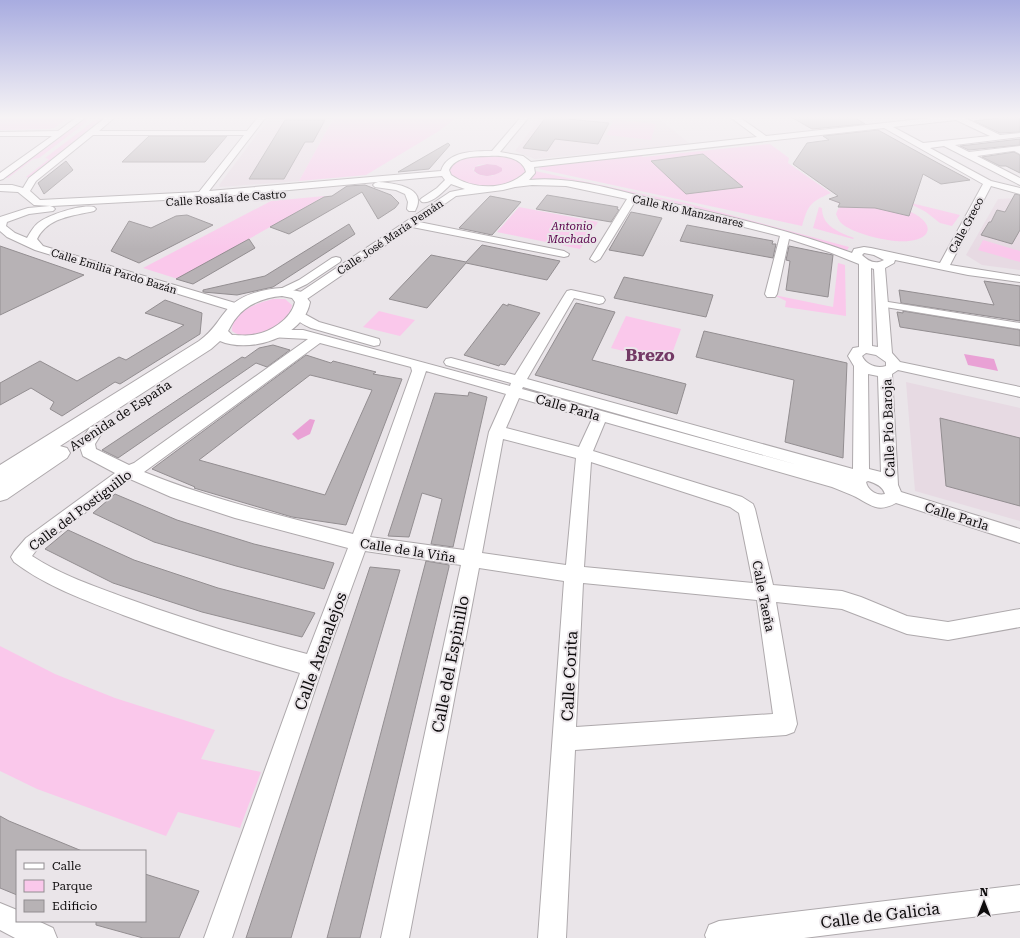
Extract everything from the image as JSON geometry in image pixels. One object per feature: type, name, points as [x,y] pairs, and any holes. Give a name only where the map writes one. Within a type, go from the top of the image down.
[{"type":"street","points":[[0,176],[21,161]]},
{"type":"street","points":[[2,220],[25,207],[30,202],[28,194],[32,180],[56,161]]},
{"type":"street","points":[[202,195],[228,161]]},
{"type":"street","name":"Calle José María Pemán","points":[[405,219],[412,209],[440,190],[447,177],[445,168],[449,163],[453,161]]},
{"type":"street","name":"Calle Río Manzanares","points":[[523,161],[530,167],[700,206],[862,257]]},
{"type":"street","points":[[515,184],[527,178],[531,173],[530,167],[582,161]]},
{"type":"street","points":[[948,161],[988,183],[1020,191]]},
{"type":"street","points":[[979,161],[1020,182]]},
{"type":"street","points":[[447,177],[462,185],[485,189]]},
{"type":"street","name":"Calle Rosalía de Castro","points":[[0,188],[17,188],[28,194],[36,203],[52,203],[202,195],[447,177]]},
{"type":"street","name":"Calle Rosalía de Castro","points":[[2,220],[28,211],[222,199],[447,177]]},
{"type":"street","name":"Calle Río Manzanares","points":[[485,189],[530,182],[550,182],[576,186],[698,212],[862,257]]},
{"type":"street","name":"Calle Greco","points":[[944,267],[988,183]]},
{"type":"street","points":[[378,184],[392,186],[409,192],[414,201],[412,209]]},
{"type":"street","name":"Calle José María Pemán","points":[[300,298],[405,219],[453,194],[485,189]]},
{"type":"street","points":[[596,259],[633,197]]},
{"type":"street","points":[[39,248],[32,239],[42,226],[50,220],[75,212],[116,206]]},
{"type":"street","points":[[405,219],[564,254]]},
{"type":"street","name":"Calle Emilia Pardo Bazán","points":[[2,220],[1,227],[5,234],[39,248],[238,308]]},
{"type":"street","points":[[771,294],[785,235]]},
{"type":"street","name":"Calle José María Pemán","points":[[282,292],[302,282],[342,256]]},
{"type":"street","points":[[1020,279],[944,267],[925,268],[883,262],[862,257],[866,349],[876,350],[888,363],[1020,392]]},
{"type":"street","name":"Calle Pío Baroja","points":[[883,262],[882,304],[888,363],[892,490]]},
{"type":"street","points":[[282,292],[300,298],[303,304],[299,315]]},
{"type":"street","name":"Avenida de España","points":[[0,475],[205,345],[220,331],[226,319],[238,308],[254,299],[269,294],[282,292]]},
{"type":"street","name":"Calle del Espinillo","points":[[395,938],[496,432],[516,386],[571,294],[599,300]]},
{"type":"street","points":[[882,304],[1020,326]]},
{"type":"street","name":"Avenida de España","points":[[0,493],[218,351],[242,342],[257,340],[274,334],[293,322],[299,315]]},
{"type":"street","name":"Calle Parla","points":[[299,315],[306,321],[315,325],[516,386],[600,416],[829,480],[861,484]]},
{"type":"street","points":[[220,331],[226,338],[242,342]]},
{"type":"street","name":"Calle Parla","points":[[274,334],[289,333],[318,338],[417,364],[585,401],[861,484]]},
{"type":"street","name":"Calle del Postiguillo","points":[[314,666],[169,623],[80,589],[33,567],[20,557],[32,543],[128,472],[140,468],[318,338]]},
{"type":"street","name":"Calle Pío Baroja","points":[[861,484],[861,365],[855,356],[858,351],[866,349]]},
{"type":"street","points":[[861,365],[873,370],[888,363]]},
{"type":"street","name":"Calle Arenalejos","points":[[218,938],[416,382],[419,371],[417,364]]},
{"type":"street","name":"Calle Corita","points":[[552,938],[574,574],[584,454],[600,416]]},
{"type":"street","name":"Calle de la Viña","points":[[95,431],[87,444],[89,452],[157,485],[235,511],[359,543],[574,574],[842,600],[854,603],[885,618],[907,626],[948,631],[1020,618]]},
{"type":"street","name":"Calle Taeña","points":[[496,432],[584,454],[736,502],[747,509],[765,593],[786,724],[565,739]]},
{"type":"street","name":"Calle Parla","points":[[861,484],[868,475],[876,476],[892,490],[967,520],[1020,536]]},
{"type":"street","points":[[861,484],[876,501],[884,502],[890,500],[892,490]]},
{"type":"street","name":"Calle de Galicia","points":[[720,938],[719,935],[1020,898]]},
{"type":"street","points":[[0,916],[43,938]]},
{"type":"shaded area","points":[[237,161],[310,161],[299,181],[220,187],[219,185]]},
{"type":"shaded area","points":[[487,164],[496,165],[502,168],[502,171],[495,175],[484,176],[474,171],[475,167]]},
{"type":"shaded area","points":[[1020,198],[1020,270],[982,265],[966,255],[998,199]]},
{"type":"shaded area","points":[[964,354],[994,359],[998,371],[968,365]]},
{"type":"shaded area","points":[[906,382],[1020,408],[1020,521],[915,491]]},
{"type":"shaded area","points":[[310,419],[315,420],[310,434],[298,440],[292,434]]},
{"type":"green space","points":[[26,161],[31,161],[8,178],[3,178]]},
{"type":"green space","points":[[47,161],[51,161],[29,178],[26,177]]},
{"type":"green space","points":[[310,161],[390,161],[366,175],[299,181]]},
{"type":"green space","points":[[458,161],[520,161],[527,172],[522,177],[507,184],[491,187],[474,186],[461,182],[451,175],[449,170]],"holes":[[[478,165],[496,165],[493,176],[483,176],[475,173],[473,169]]]},
{"type":"green space","points":[[576,161],[788,161],[788,163],[831,193],[818,199],[811,205],[806,213],[802,226],[539,169],[541,165]]},
{"type":"green space","points":[[535,171],[690,204],[849,247],[846,252],[589,187],[530,181]]},
{"type":"green space","points":[[325,196],[178,279],[143,268],[271,201]]},
{"type":"green space","points":[[839,196],[911,212],[924,221],[928,227],[928,231],[919,239],[910,241],[886,240],[862,234],[845,226],[838,219],[836,214],[838,209],[843,205],[829,199]]},
{"type":"green space","points":[[907,202],[960,215],[952,226],[940,223],[926,212]]},
{"type":"green space","name":"Antonio Machado","points":[[519,207],[598,222],[580,249],[497,232]]},
{"type":"green space","points":[[819,207],[822,208],[825,219],[832,228],[854,238],[853,239],[813,228]]},
{"type":"green space","points":[[983,240],[1020,251],[1020,262],[978,250]]},
{"type":"green space","points":[[838,263],[845,265],[846,316],[785,307],[786,301],[774,295],[833,307]]},
{"type":"green space","points":[[273,299],[285,299],[292,305],[290,312],[276,326],[267,331],[248,336],[239,335],[232,331],[236,318],[246,309]]},
{"type":"green space","points":[[379,311],[415,320],[400,336],[363,327]]},
{"type":"green space","points":[[626,316],[681,329],[669,362],[611,348]]},
{"type":"green space","points":[[0,646],[55,674],[115,698],[215,730],[201,759],[261,772],[240,828],[178,812],[166,836],[37,789],[0,771]]},
{"type":"building","points":[[66,161],[73,170],[44,194],[38,183]]},
{"type":"building","points":[[123,161],[206,161],[205,162],[122,162]]},
{"type":"building","points":[[260,161],[294,161],[284,179],[249,179]]},
{"type":"building","points":[[417,161],[436,161],[429,169],[398,172]]},
{"type":"building","points":[[651,161],[711,161],[743,187],[686,194]]},
{"type":"building","points":[[795,161],[934,161],[970,180],[941,184],[923,174],[909,216],[875,208],[838,207],[840,203],[829,199],[838,196],[793,164]]},
{"type":"building","points":[[990,161],[1020,161],[1020,173],[1006,166],[1000,166]]},
{"type":"building","points":[[365,185],[391,195],[399,203],[395,208],[378,219],[362,192],[289,234],[270,227],[324,197],[332,196],[347,186]]},
{"type":"building","points":[[1015,194],[1020,195],[1020,230],[1012,244],[981,235],[989,222],[991,222],[997,210],[1005,212]]},
{"type":"building","points":[[547,195],[618,207],[617,209],[619,210],[611,222],[536,209]]},
{"type":"building","points":[[490,196],[521,202],[492,235],[459,228]]},
{"type":"building","points":[[631,212],[662,218],[643,256],[609,250]]},
{"type":"building","points":[[187,215],[213,225],[139,263],[111,251],[129,221],[151,228],[176,216]]},
{"type":"building","points":[[349,224],[355,234],[273,287],[237,295],[203,292],[203,290],[265,276]]},
{"type":"building","points":[[687,225],[773,241],[772,244],[776,244],[773,258],[680,241]]},
{"type":"building","points":[[249,239],[255,248],[193,284],[176,279]]},
{"type":"building","points":[[482,245],[560,261],[547,280],[466,263],[427,308],[389,299],[431,255],[466,262]]},
{"type":"building","points":[[0,246],[84,275],[0,315]]},
{"type":"building","points":[[789,246],[833,255],[828,297],[786,290],[790,261],[786,260]]},
{"type":"building","points":[[624,277],[713,295],[706,317],[614,298]]},
{"type":"building","points":[[984,281],[1020,286],[1020,321],[901,303],[899,290],[994,305]]},
{"type":"building","points":[[165,300],[202,313],[200,334],[120,384],[115,382],[62,416],[50,409],[54,402],[31,388],[0,405],[0,383],[40,361],[77,381],[119,357],[126,360],[184,325],[145,313]]},
{"type":"building","points":[[576,303],[615,312],[592,360],[686,384],[677,414],[535,375]]},
{"type":"building","points":[[503,304],[540,313],[505,365],[500,364],[499,366],[464,355]]},
{"type":"building","points":[[903,311],[1020,330],[1020,346],[900,327],[897,312],[903,313]]},
{"type":"building","points":[[704,331],[847,363],[843,458],[785,442],[794,380],[696,357]]},
{"type":"building","points":[[273,345],[290,350],[267,367],[256,363],[118,458],[102,450],[242,357],[245,358],[259,348]]},
{"type":"building","points":[[306,355],[331,363],[333,361],[376,372],[373,374],[402,379],[346,525],[292,517],[194,488],[195,487],[152,469]],"holes":[[[310,375],[372,390],[325,495],[199,460]]]},
{"type":"building","points":[[469,392],[487,397],[453,547],[431,544],[442,499],[422,493],[409,537],[388,536],[435,393],[468,396]]},
{"type":"building","points":[[940,418],[1020,438],[1020,506],[946,486]]},
{"type":"building","points":[[115,494],[177,520],[254,544],[334,563],[324,589],[236,566],[154,542],[93,513]]},
{"type":"building","points":[[68,530],[134,560],[218,588],[315,613],[302,637],[202,612],[113,583],[45,549]]},
{"type":"building","points":[[426,561],[449,565],[449,567],[360,938],[327,938]]},
{"type":"building","points":[[370,567],[400,570],[291,938],[246,938]]},
{"type":"building","points":[[0,816],[80,850],[16,850],[16,895],[0,888]]},
{"type":"building","points":[[146,874],[199,891],[179,938],[143,938],[96,925],[96,922],[146,922]]},
{"type":"district","name":"Brezo","points":[[650,355]]}]
